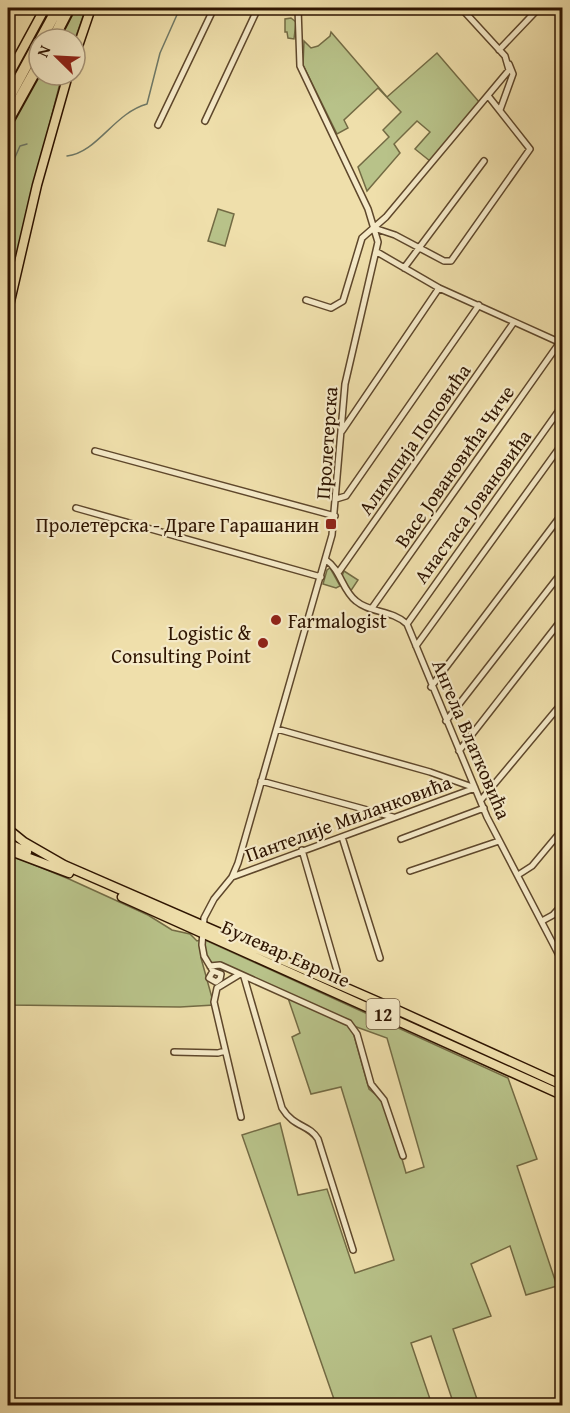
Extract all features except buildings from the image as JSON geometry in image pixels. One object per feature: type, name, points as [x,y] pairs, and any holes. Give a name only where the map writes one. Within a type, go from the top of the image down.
[{"type":"highway","points":[[48,27],[58,8]]},
{"type":"highway","points":[[59,27],[69,8]]},
{"type":"highway","points":[[8,99],[27,65]]},
{"type":"highway","points":[[8,120],[27,86]]},
{"type":"main road","points":[[8,76],[45,8]]},
{"type":"main road","points":[[85,27],[92,8]]},
{"type":"main road","points":[[8,310],[37,185],[65,87]]},
{"type":"main road","points":[[8,829],[63,867]]},
{"type":"main road","points":[[8,843],[63,867]]},
{"type":"main road","points":[[8,850],[63,867]]},
{"type":"main road","name":"Булевар Европе","points":[[63,867],[562,1095]]},
{"type":"main road","name":"Булевар Европе","points":[[204,931],[562,1085]]},
{"type":"street","points":[[158,124],[214,8]]},
{"type":"street","points":[[204,121],[258,8]]},
{"type":"street","name":"Пролетерска","points":[[204,931],[207,909],[232,877],[326,560],[335,516],[346,377],[377,252],[374,228],[300,66],[298,8]]},
{"type":"street","points":[[461,8],[509,63],[513,74],[500,110]]},
{"type":"street","points":[[499,50],[539,8]]},
{"type":"street","points":[[306,300],[331,308],[343,301],[362,238],[374,228],[489,97],[505,77],[509,63]]},
{"type":"street","points":[[374,228],[419,247],[444,261],[451,261],[529,153],[530,146],[489,97]]},
{"type":"street","points":[[404,268],[484,161]]},
{"type":"street","points":[[377,252],[439,288],[561,343]]},
{"type":"street","points":[[341,432],[439,288]]},
{"type":"street","points":[[336,499],[346,496],[479,305]]},
{"type":"street","name":"Алимпија Поповића","points":[[338,573],[514,322]]},
{"type":"street","name":"Васе Јовановића Чиче","points":[[372,608],[561,343]]},
{"type":"street","name":"Анастаса Јовановића","points":[[407,624],[562,406]]},
{"type":"street","points":[[416,646],[562,444]]},
{"type":"street","points":[[95,451],[335,516]]},
{"type":"street","points":[[76,508],[321,577]]},
{"type":"street","points":[[431,687],[562,514]]},
{"type":"street","points":[[326,560],[338,573],[346,591],[355,601],[394,614],[407,624]]},
{"type":"street","points":[[446,721],[562,572]]},
{"type":"street","points":[[459,751],[562,619]]},
{"type":"street","name":"Ангела Влатковића","points":[[407,624],[431,687],[499,841],[562,962]]},
{"type":"street","points":[[481,800],[562,703]]},
{"type":"street","points":[[277,729],[430,772],[475,788]]},
{"type":"street","points":[[261,781],[394,817]]},
{"type":"street","name":"Пантелије Миланковића","points":[[232,877],[475,788]]},
{"type":"street","points":[[401,839],[484,808]]},
{"type":"street","points":[[518,876],[532,866],[562,830]]},
{"type":"street","points":[[342,837],[380,958]]},
{"type":"street","points":[[410,871],[499,841]]},
{"type":"street","points":[[302,850],[337,971]]},
{"type":"street","points":[[542,921],[554,915],[562,905]]},
{"type":"street","points":[[204,931],[204,957],[211,968],[209,978],[217,985]]},
{"type":"street","points":[[211,968],[220,965],[349,1023],[357,1034],[371,1084],[384,1100],[404,1156]]},
{"type":"street","points":[[217,985],[242,975]]},
{"type":"street","points":[[242,975],[282,1108],[293,1123],[314,1132],[318,1139],[353,1250]]},
{"type":"street","points":[[217,985],[214,1002],[215,1015],[241,1117]]},
{"type":"street","points":[[174,1052],[218,1053],[225,1051]]},
{"type":"green space","points":[[75,8],[86,8],[79,27],[65,27]]},
{"type":"green space","points":[[291,18],[296,22],[294,39],[288,38],[285,32],[285,19]]},
{"type":"green space","points":[[331,32],[387,97],[437,53],[480,103],[430,161],[415,149],[430,132],[417,121],[394,144],[400,153],[367,191],[358,167],[389,137],[383,130],[401,112],[378,88],[344,120],[348,128],[337,134],[303,65],[304,41],[311,48],[318,46],[330,36]]},
{"type":"green space","points":[[32,87],[59,87],[8,290],[8,128]]},
{"type":"green space","points":[[218,209],[234,214],[225,246],[208,241]]},
{"type":"green space","points":[[330,568],[340,586],[336,588],[323,584],[327,570]]},
{"type":"green space","points":[[344,571],[358,580],[350,592],[342,576]]},
{"type":"green space","points":[[8,854],[148,915],[172,930],[190,934],[197,941],[203,939],[508,1078],[537,1159],[517,1166],[557,1286],[526,1295],[510,1246],[471,1264],[491,1316],[453,1329],[479,1405],[454,1405],[431,1336],[411,1343],[432,1405],[336,1405],[242,1135],[280,1123],[298,1195],[327,1189],[355,1273],[394,1260],[341,1087],[311,1094],[292,1037],[300,1033],[288,998],[201,958],[214,1005],[180,1007],[8,1005]],"holes":[[[351,1025],[387,1038],[424,1167],[406,1173],[386,1103],[369,1089]]]},
{"type":"waterway","points":[[67,156],[88,148],[125,116],[147,104],[160,53],[180,8]]},
{"type":"waterway","points":[[8,173],[20,146],[27,144]]},
{"type":"place","name":"Пролетерска - Драге Гарашанин","points":[[331,524]]},
{"type":"place","name":"Farmalogist","points":[[276,620]]},
{"type":"place","name":"Logistic & Consulting Point","points":[[263,643]]}]
